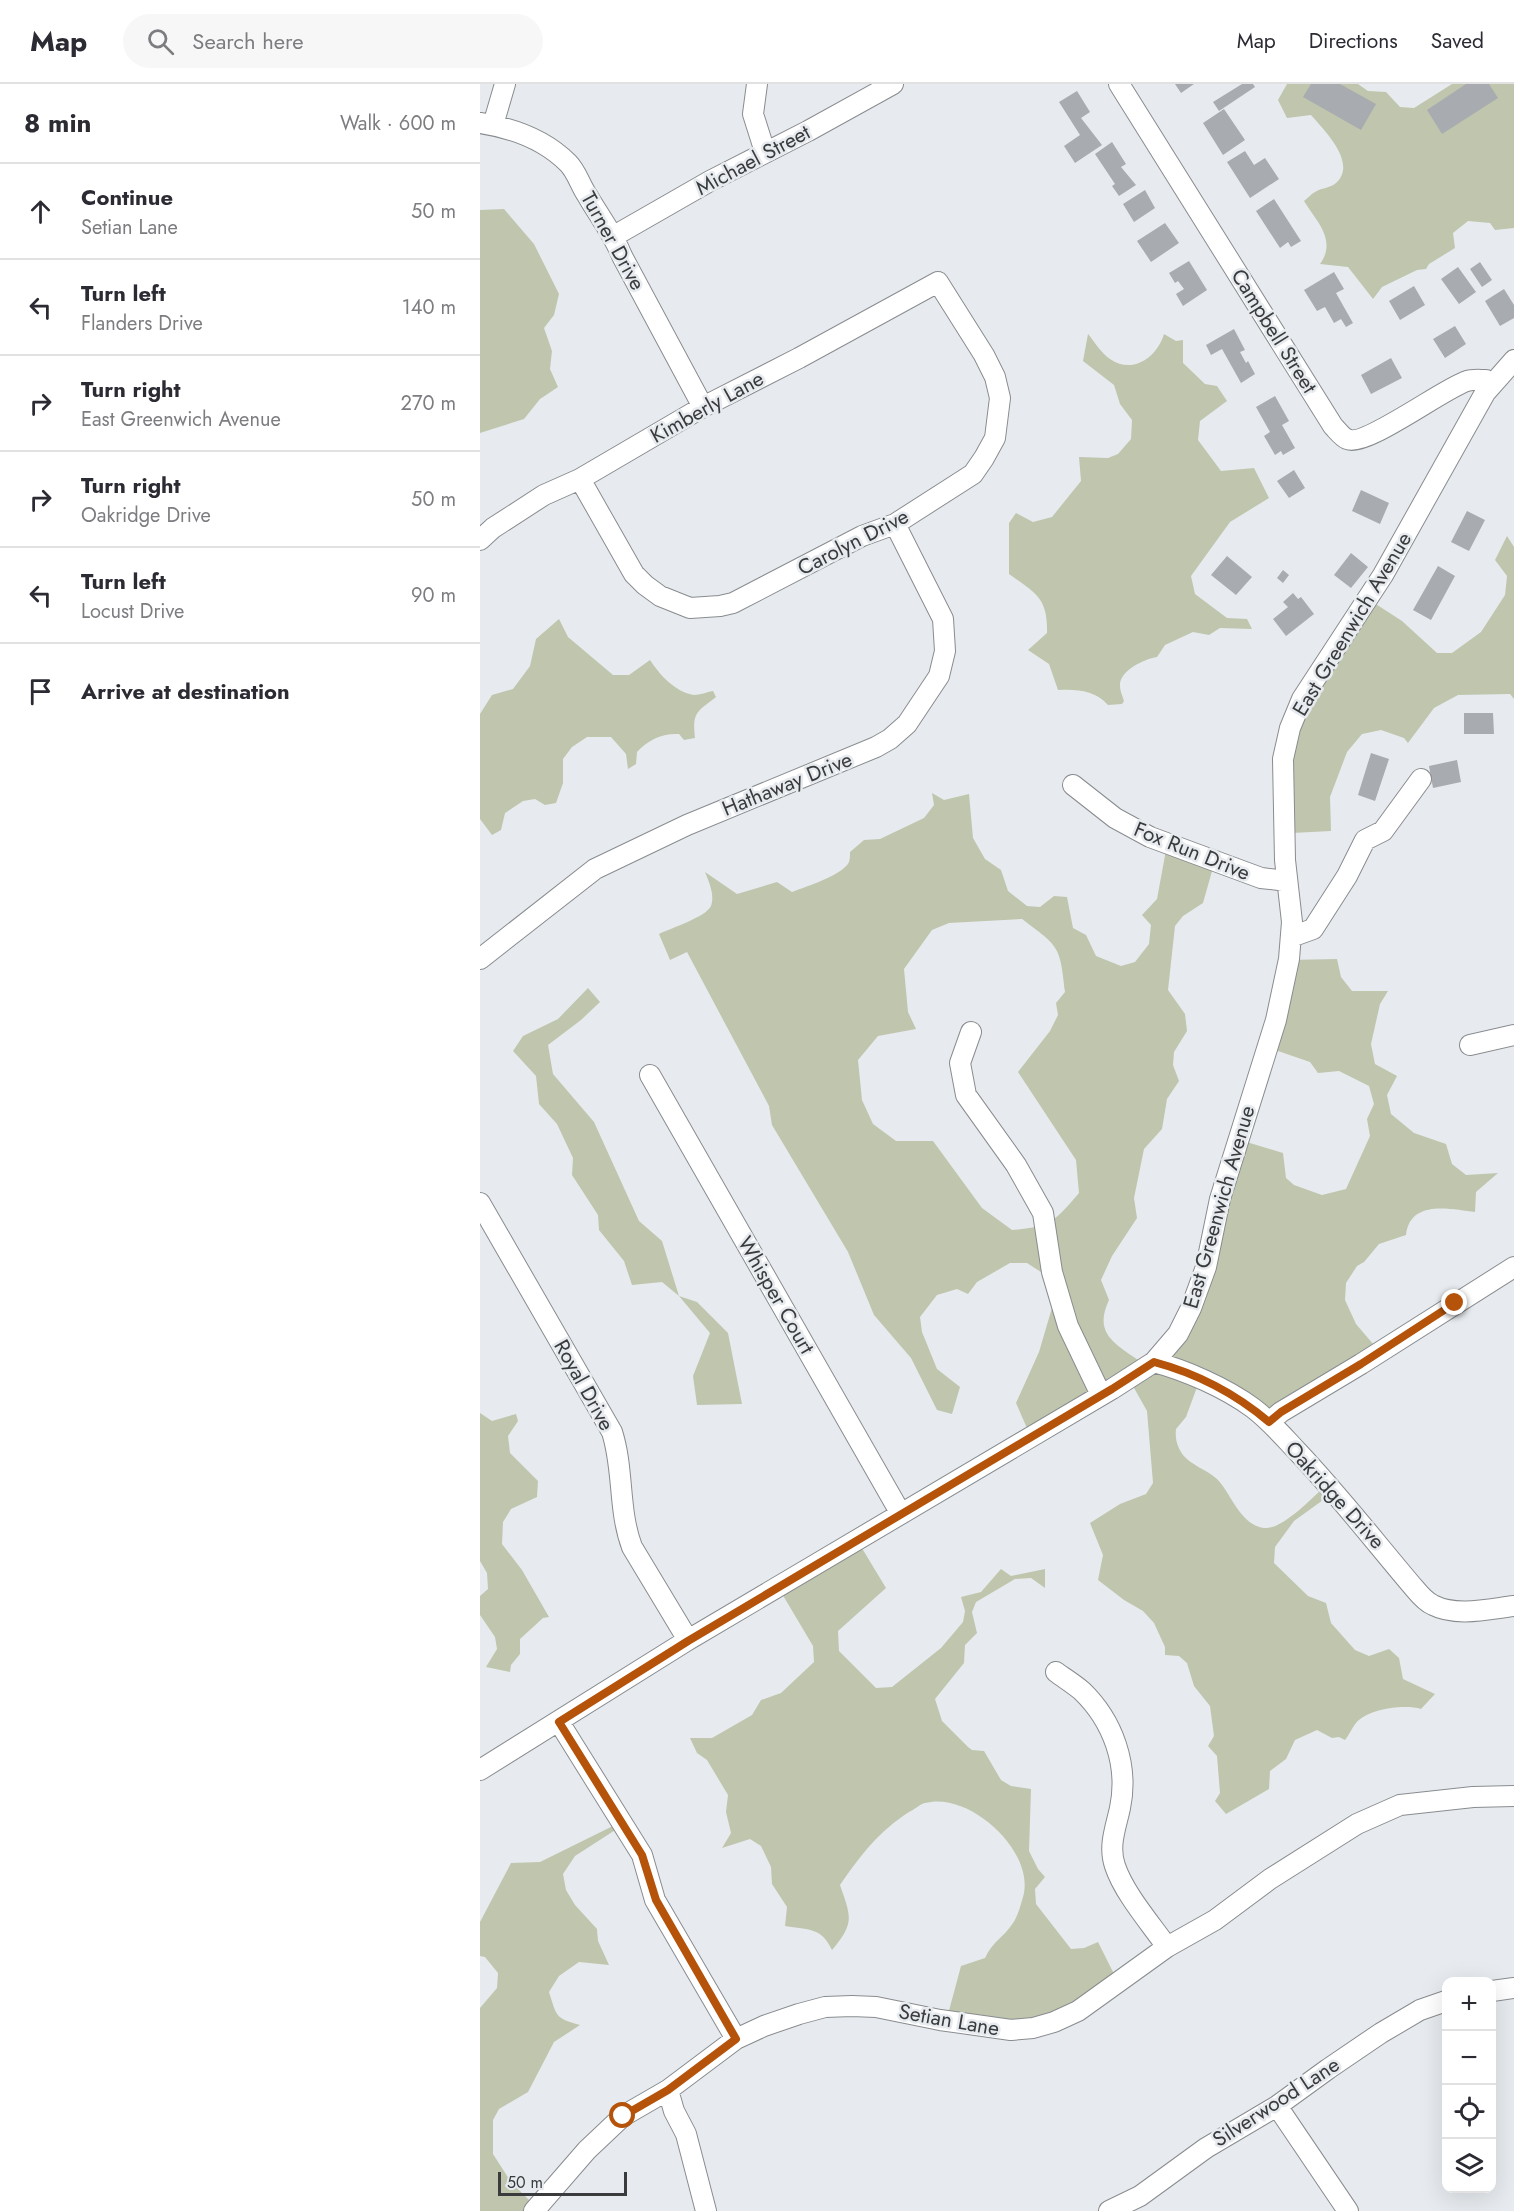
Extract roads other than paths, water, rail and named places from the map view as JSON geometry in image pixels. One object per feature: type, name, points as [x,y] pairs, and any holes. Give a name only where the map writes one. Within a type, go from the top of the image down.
[{"type":"street","points":[[487,124],[505,84]]},
{"type":"street","points":[[757,84],[753,114],[765,152]]},
{"type":"street","name":"Michael Street","points":[[614,236],[893,84]]},
{"type":"street","name":"Campbell Street","points":[[1119,84],[1328,417],[1347,439],[1355,440],[1384,429],[1466,381],[1486,380],[1491,384]]},
{"type":"street","name":"Turner Drive","points":[[487,124],[537,139],[568,163],[614,236],[622,256],[703,407]]},
{"type":"street","name":"Kimberly Lane","points":[[480,540],[493,528],[544,495],[580,479],[703,407],[818,348],[938,282]]},
{"type":"street","name":"Carolyn Drive","points":[[580,479],[634,574],[660,596],[690,608],[720,606],[749,597],[862,536],[895,524],[973,474],[995,438],[1000,398],[995,377],[984,355],[938,282]]},
{"type":"street","name":"East Greenwich Avenue","points":[[480,1770],[688,1641],[1154,1362],[1178,1334],[1191,1308],[1206,1267],[1220,1199],[1276,1020],[1289,960],[1292,922],[1287,881],[1283,759],[1294,718],[1302,699],[1383,575],[1491,384],[1514,360]]},
{"type":"street","name":"Hathaway Drive","points":[[480,959],[595,868],[687,825],[876,747],[890,739],[907,724],[939,676],[945,651],[943,619],[895,524]]},
{"type":"street","points":[[1291,937],[1313,928],[1347,876],[1365,840],[1383,831],[1421,779]]},
{"type":"street","name":"Fox Run Drive","points":[[1073,785],[1114,818],[1150,837],[1260,878],[1287,881]]},
{"type":"street","points":[[971,1032],[960,1063],[966,1095],[1016,1166],[1043,1213],[1052,1272],[1068,1326],[1101,1395]]},
{"type":"street","points":[[1470,1045],[1514,1035]]},
{"type":"street","name":"Whisper Court","points":[[650,1075],[901,1514]]},
{"type":"street","name":"Royal Drive","points":[[480,1203],[612,1432],[621,1468],[626,1531],[637,1556],[688,1641]]},
{"type":"street","points":[[1269,1422],[1281,1412],[1514,1267]]},
{"type":"street","name":"Oakridge Drive","points":[[1154,1362],[1176,1368],[1252,1407],[1318,1473],[1415,1589],[1432,1605],[1446,1610],[1470,1611],[1514,1606]]},
{"type":"street","points":[[1056,1672],[1082,1691],[1103,1717],[1115,1740],[1123,1784],[1112,1847],[1115,1866],[1124,1885],[1167,1947]]},
{"type":"street","points":[[559,1722],[642,1855],[656,1900],[736,2039]]},
{"type":"street","name":"Setian Lane","points":[[534,2211],[587,2150],[623,2116],[668,2090],[736,2039],[799,2014],[825,2007],[876,2007],[987,2028],[1011,2030],[1033,2028],[1054,2022],[1078,2011],[1167,1947],[1215,1920],[1270,1880],[1357,1824],[1400,1805],[1473,1797],[1514,1796]]},
{"type":"street","points":[[1496,1990],[1514,1988]]},
{"type":"street","name":"Silverwood Lane","points":[[1109,2211],[1140,2196],[1206,2148],[1277,2106],[1381,2032],[1420,2010],[1442,2002]]},
{"type":"street","points":[[668,2090],[674,2111],[686,2134],[706,2211]]},
{"type":"street","points":[[1277,2106],[1348,2211]]}]
